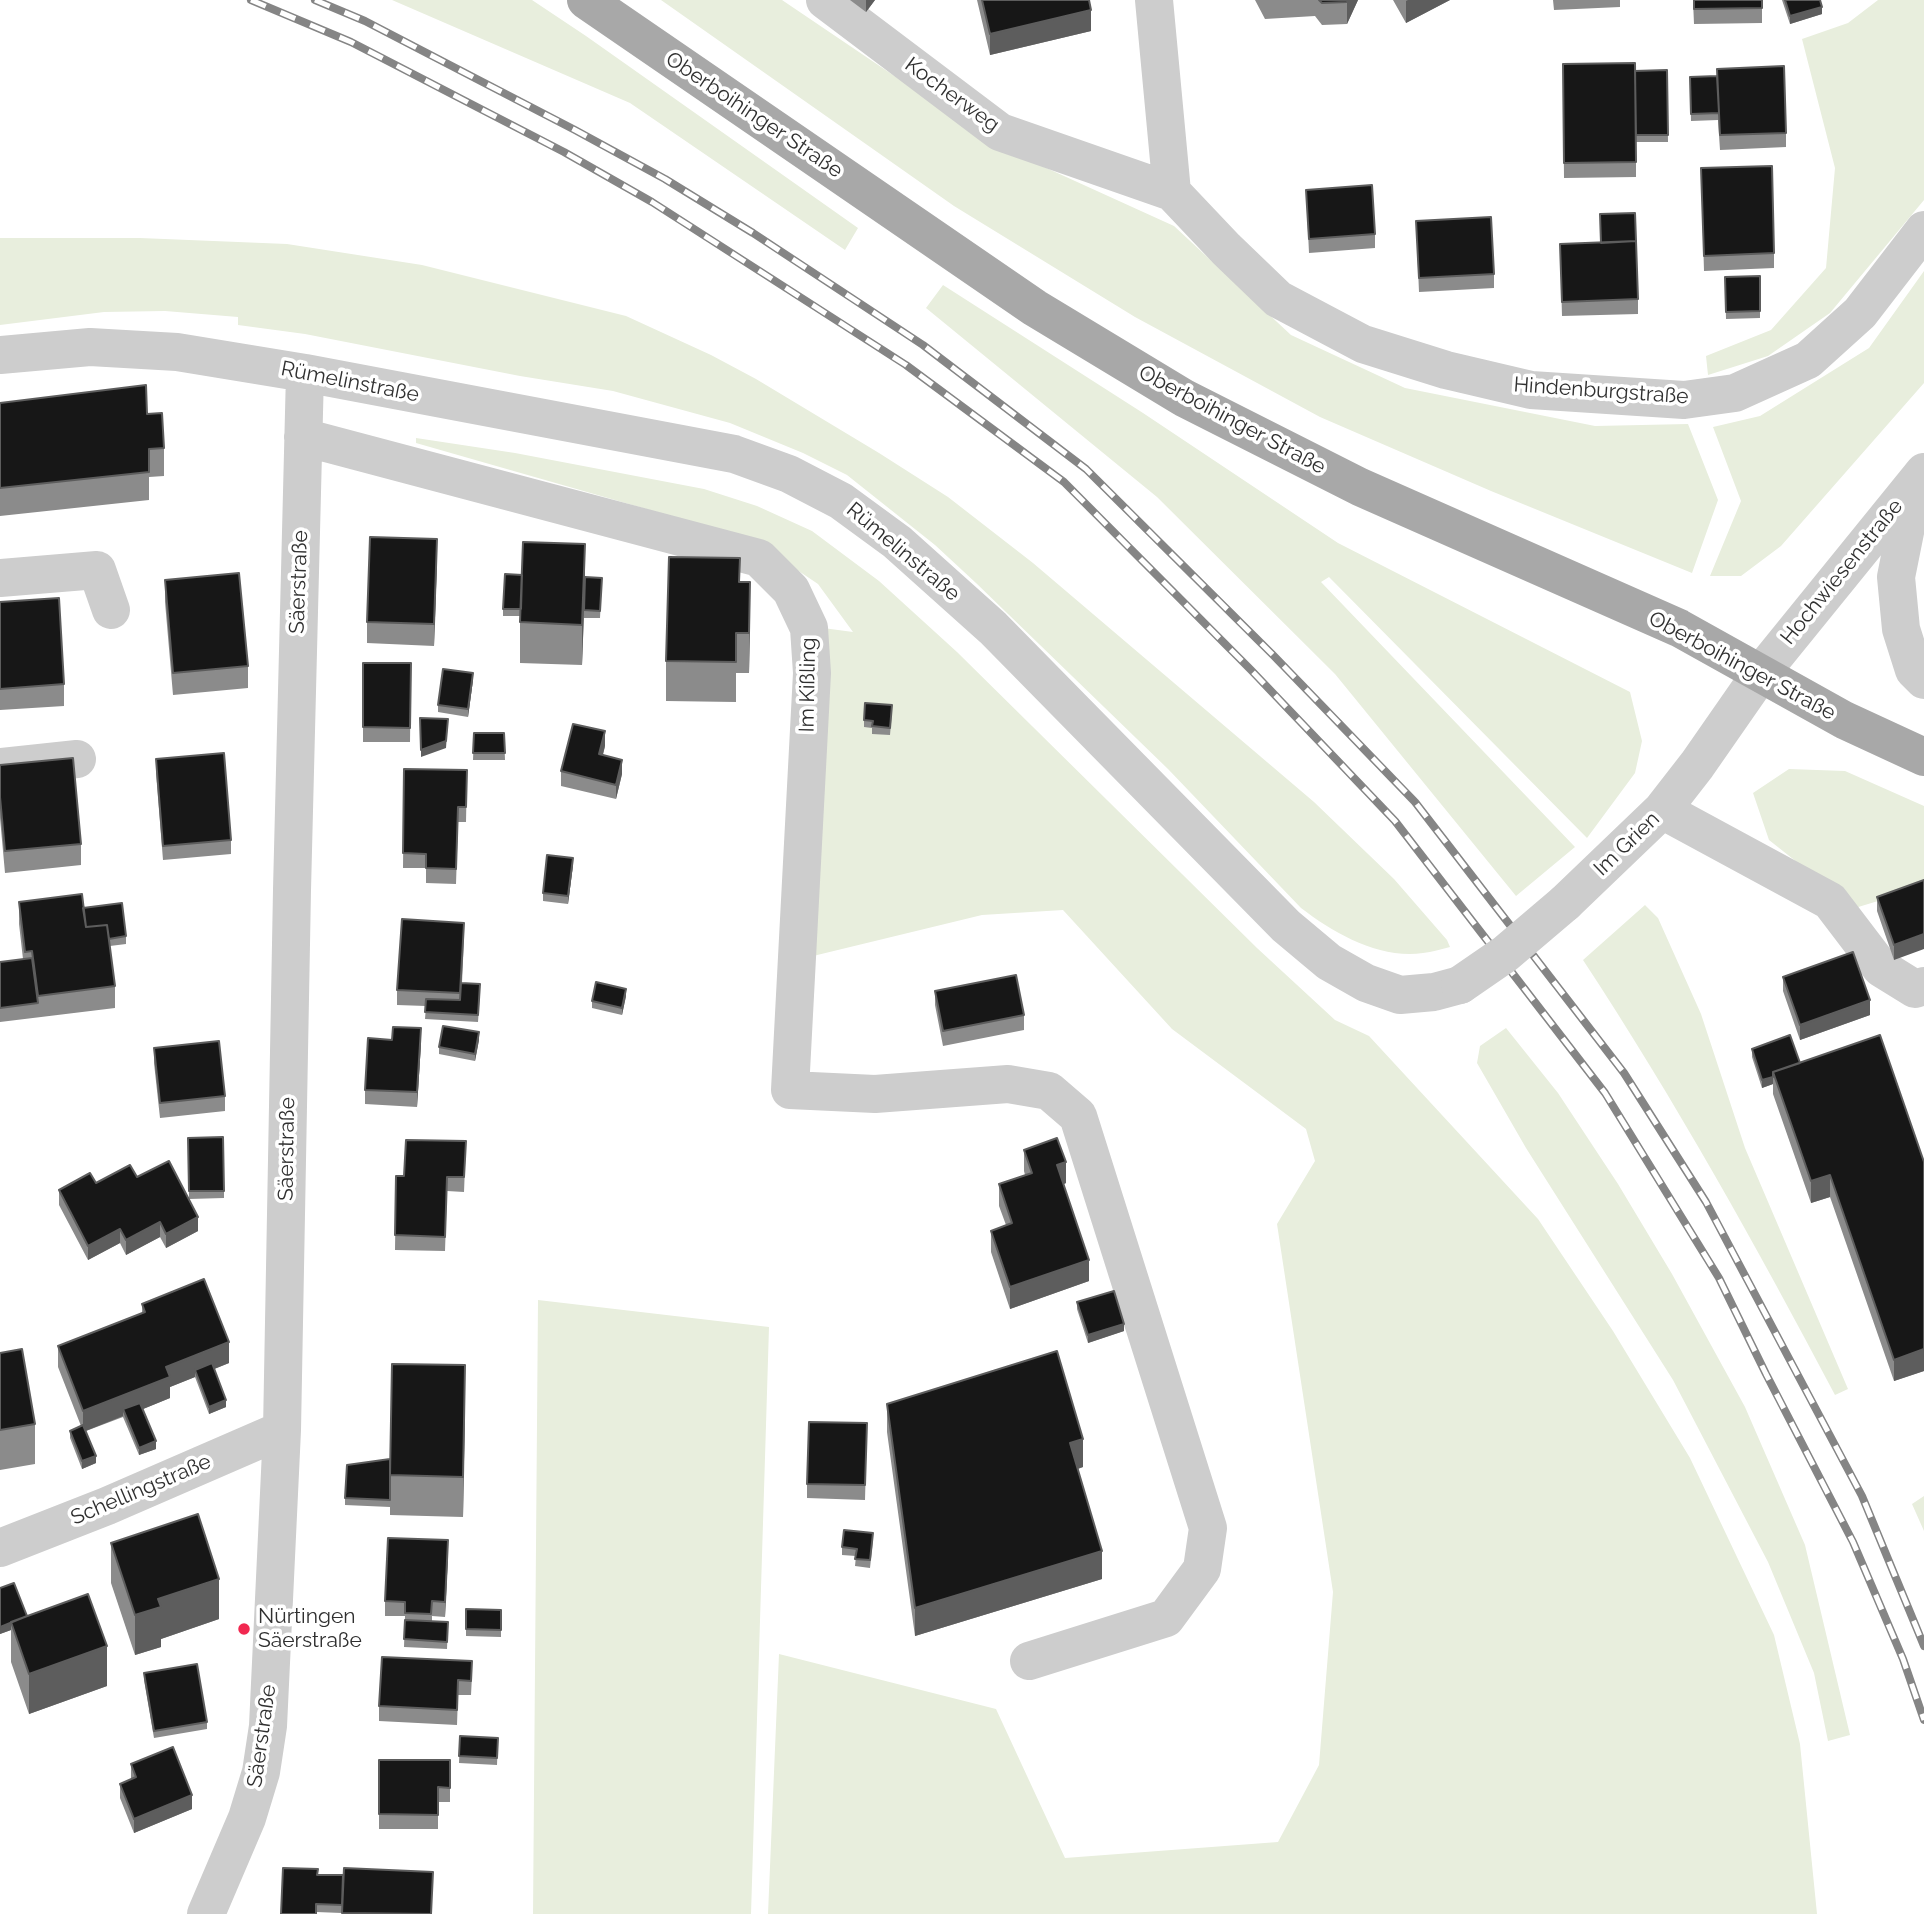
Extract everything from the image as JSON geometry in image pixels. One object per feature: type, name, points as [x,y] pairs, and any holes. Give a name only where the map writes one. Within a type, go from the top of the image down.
[{"type":"main road","name":"Oberboihinger Straße","points":[[586,0],[1035,307],[1184,398],[1360,487],[1679,628],[1844,720],[1924,757]]},
{"type":"street","name":"Kocherweg","points":[[825,0],[1000,132],[1172,192]]},
{"type":"street","points":[[1154,0],[1172,192]]},
{"type":"street","name":"Hindenburgstraße","points":[[1172,192],[1278,299],[1363,344],[1446,370],[1531,390],[1684,400],[1735,393],[1808,360],[1860,313],[1924,230]]},
{"type":"street","name":"Rümelinstraße","points":[[0,355],[90,347],[166,351],[305,373],[734,454],[789,474],[841,500],[897,542],[993,628],[1286,926],[1329,962],[1366,983],[1400,995],[1434,992],[1460,985]]},
{"type":"street","name":"Säerstraße","points":[[206,1914],[247,1818],[261,1773],[268,1726],[282,1430],[290,955],[305,373]]},
{"type":"street","name":"Im Kißling","points":[[303,438],[759,558],[791,590],[809,628],[811,673],[790,1090],[875,1094],[1008,1084],[1049,1091],[1078,1116],[1208,1528],[1202,1569],[1166,1618],[1029,1661]]},
{"type":"street","name":"Hochwiesenstraße","points":[[1761,673],[1920,477]]},
{"type":"street","points":[[1920,477],[1896,578],[1901,629],[1914,670],[1924,680]]},
{"type":"street","points":[[0,578],[97,570],[111,610]]},
{"type":"street","name":"Im Grien","points":[[1460,985],[1506,954],[1565,903],[1662,810],[1761,673]]},
{"type":"street","points":[[0,767],[77,759]]},
{"type":"street","points":[[1662,810],[1830,901],[1881,968],[1921,997]]},
{"type":"street","name":"Schellingstraße","points":[[0,1548],[107,1506],[282,1430]]},
{"type":"green space","points":[[392,0],[532,0],[858,228],[845,250],[630,103]]},
{"type":"green space","points":[[661,0],[782,0],[998,146],[1174,226],[1291,335],[1405,388],[1595,426],[1688,424],[1718,500],[1692,573],[1491,491],[1320,417],[1135,317],[954,206]]},
{"type":"green space","points":[[1878,0],[1924,0],[1924,200],[1830,313],[1768,356],[1708,375],[1706,356],[1771,330],[1826,268],[1835,168],[1802,39],[1848,23]]},
{"type":"green space","points":[[0,238],[140,238],[287,244],[422,265],[626,316],[711,355],[756,379],[948,497],[1033,563],[1314,802],[1394,879],[1447,940],[1450,947],[1407,954],[1374,948],[1328,927],[1301,908],[1168,769],[935,545],[847,475],[803,453],[730,423],[613,391],[520,376],[305,334],[238,325],[238,317],[165,311],[104,312],[0,325]]},
{"type":"green space","points":[[1924,271],[1924,383],[1781,546],[1741,576],[1710,576],[1741,501],[1713,427],[1760,416],[1869,348]]},
{"type":"green space","points":[[943,285],[1143,413],[1338,543],[1630,692],[1642,741],[1635,773],[1587,838],[1329,577],[1321,582],[1575,847],[1516,896],[1335,674],[1157,497],[926,308]]},
{"type":"green space","points":[[416,438],[515,453],[704,489],[757,506],[812,531],[879,581],[957,652],[1257,948],[1335,1020],[1369,1036],[1538,1219],[1613,1331],[1690,1458],[1774,1635],[1800,1744],[1817,1914],[768,1914],[779,1654],[996,1709],[1065,1858],[1278,1842],[1319,1765],[1333,1592],[1277,1224],[1315,1161],[1306,1129],[1172,1029],[1063,910],[982,915],[809,957],[823,628],[853,632],[818,584],[751,539],[416,443]]},
{"type":"green space","points":[[1789,769],[1845,771],[1924,806],[1924,887],[1855,908],[1769,840],[1753,793]]},
{"type":"green space","points":[[1645,905],[1658,918],[1701,1014],[1745,1148],[1848,1389],[1835,1395],[1714,1175],[1583,960]]},
{"type":"green space","points":[[1506,1028],[1558,1093],[1618,1184],[1672,1274],[1745,1407],[1805,1545],[1850,1735],[1828,1741],[1814,1673],[1768,1562],[1673,1380],[1526,1148],[1477,1063],[1480,1046]]},
{"type":"green space","points":[[538,1300],[769,1327],[751,1914],[533,1914]]},
{"type":"green space","points":[[1924,1496],[1924,1531],[1912,1504]]},
{"type":"building","points":[[982,0],[1089,0],[1091,10],[990,34]]},
{"type":"building","points":[[1319,0],[1348,0],[1322,3]]},
{"type":"building","points":[[1694,0],[1762,0],[1762,8],[1694,9]]},
{"type":"building","points":[[1785,0],[1820,0],[1822,7],[1790,16]]},
{"type":"building","points":[[1635,63],[1636,162],[1564,163],[1563,64]]},
{"type":"building","points":[[1784,66],[1786,133],[1720,135],[1717,69]]},
{"type":"building","points":[[1667,70],[1668,135],[1636,135],[1635,71]]},
{"type":"building","points":[[1717,76],[1719,113],[1691,114],[1690,77]]},
{"type":"building","points":[[1772,166],[1774,253],[1704,256],[1701,168]]},
{"type":"building","points":[[1372,185],[1375,234],[1309,239],[1306,190]]},
{"type":"building","points":[[1635,213],[1636,241],[1601,243],[1600,214]]},
{"type":"building","points":[[1491,217],[1494,274],[1419,278],[1416,221]]},
{"type":"building","points":[[1636,241],[1638,299],[1562,302],[1560,244]]},
{"type":"building","points":[[1760,276],[1760,311],[1726,312],[1725,277]]},
{"type":"building","points":[[146,385],[147,414],[162,413],[164,448],[149,449],[149,472],[0,488],[0,403]]},
{"type":"building","points":[[370,537],[437,539],[434,624],[367,622]]},
{"type":"building","points":[[523,542],[585,544],[582,625],[520,622]]},
{"type":"building","points":[[669,557],[740,558],[739,582],[750,582],[749,633],[736,633],[736,662],[666,661]]},
{"type":"building","points":[[239,573],[248,666],[173,673],[165,580]]},
{"type":"building","points":[[505,574],[522,575],[521,609],[503,609]]},
{"type":"building","points":[[585,577],[602,578],[600,611],[584,610]]},
{"type":"building","points":[[59,598],[64,684],[0,689],[0,602]]},
{"type":"building","points":[[363,663],[411,663],[410,728],[363,727]]},
{"type":"building","points":[[443,669],[473,673],[468,709],[438,705]]},
{"type":"building","points":[[865,703],[892,705],[890,728],[872,726],[873,721],[864,720]]},
{"type":"building","points":[[420,718],[448,719],[446,741],[421,750]]},
{"type":"building","points":[[573,724],[605,731],[599,754],[622,760],[616,785],[561,771]]},
{"type":"building","points":[[474,733],[504,733],[505,753],[473,753]]},
{"type":"building","points":[[224,753],[231,840],[163,846],[156,759]]},
{"type":"building","points":[[73,758],[81,844],[5,851],[0,765]]},
{"type":"building","points":[[404,769],[467,770],[466,807],[458,807],[456,869],[426,868],[426,854],[403,853]]},
{"type":"building","points":[[547,855],[573,858],[568,896],[543,893]]},
{"type":"building","points":[[1924,880],[1924,934],[1894,945],[1877,897]]},
{"type":"building","points":[[82,894],[86,927],[107,925],[115,986],[38,996],[32,951],[25,952],[19,902]]},
{"type":"building","points":[[122,903],[126,936],[109,939],[107,925],[86,927],[83,908]]},
{"type":"building","points":[[402,919],[464,923],[460,993],[397,990]]},
{"type":"building","points":[[1853,952],[1870,1000],[1800,1025],[1783,977]]},
{"type":"building","points":[[32,958],[38,1003],[0,1008],[0,962]]},
{"type":"building","points":[[1016,975],[1024,1015],[943,1031],[935,991]]},
{"type":"building","points":[[596,982],[626,989],[622,1008],[592,1001]]},
{"type":"building","points":[[461,983],[480,984],[478,1015],[425,1012],[426,999],[460,1000]]},
{"type":"building","points":[[443,1026],[479,1032],[475,1054],[439,1047]]},
{"type":"building","points":[[393,1027],[421,1028],[417,1092],[365,1090],[368,1038],[392,1040]]},
{"type":"building","points":[[1790,1035],[1800,1063],[1773,1072],[1773,1077],[1762,1080],[1752,1049]]},
{"type":"building","points":[[1880,1035],[1924,1162],[1924,1349],[1894,1360],[1830,1175],[1811,1181],[1773,1072]]},
{"type":"building","points":[[219,1041],[225,1096],[160,1103],[154,1048]]},
{"type":"building","points":[[223,1137],[224,1191],[189,1191],[188,1138]]},
{"type":"building","points":[[1057,1138],[1066,1162],[1057,1165],[1089,1260],[1010,1287],[991,1231],[1012,1223],[999,1184],[1032,1173],[1024,1150]]},
{"type":"building","points":[[406,1140],[466,1141],[464,1177],[447,1177],[445,1237],[395,1235],[396,1176],[404,1176]]},
{"type":"building","points":[[169,1161],[198,1217],[166,1234],[160,1222],[126,1240],[120,1229],[88,1246],[59,1190],[90,1173],[96,1183],[130,1165],[137,1177]]},
{"type":"building","points":[[204,1279],[229,1342],[166,1367],[170,1377],[83,1411],[58,1346],[145,1312],[142,1304]]},
{"type":"building","points":[[1114,1291],[1124,1324],[1088,1335],[1077,1302]]},
{"type":"building","points":[[22,1349],[35,1424],[0,1430],[0,1353]]},
{"type":"building","points":[[1057,1351],[1083,1439],[1070,1443],[1102,1551],[915,1608],[887,1404]]},
{"type":"building","points":[[212,1363],[226,1400],[209,1407],[195,1370]]},
{"type":"building","points":[[392,1364],[465,1365],[463,1477],[390,1475]]},
{"type":"building","points":[[140,1403],[156,1441],[139,1448],[123,1409]]},
{"type":"building","points":[[809,1422],[867,1423],[865,1485],[807,1484]]},
{"type":"building","points":[[83,1425],[96,1456],[82,1461],[70,1431]]},
{"type":"building","points":[[390,1459],[390,1500],[345,1498],[347,1465]]},
{"type":"building","points":[[198,1514],[219,1579],[158,1599],[161,1607],[135,1615],[111,1543]]},
{"type":"building","points":[[844,1530],[873,1533],[870,1560],[855,1559],[857,1549],[842,1547]]},
{"type":"building","points":[[388,1538],[448,1540],[445,1602],[432,1601],[431,1614],[405,1613],[405,1602],[385,1601]]},
{"type":"building","points":[[14,1583],[27,1616],[0,1627],[0,1588]]},
{"type":"building","points":[[88,1594],[107,1646],[29,1674],[11,1622]]},
{"type":"building","points":[[466,1609],[501,1610],[501,1630],[466,1629]]},
{"type":"building","points":[[405,1620],[448,1622],[447,1642],[404,1639]]},
{"type":"building","points":[[382,1657],[472,1661],[471,1681],[458,1680],[457,1710],[379,1706]]},
{"type":"building","points":[[197,1664],[207,1722],[154,1731],[144,1673]]},
{"type":"building","points":[[460,1736],[498,1738],[497,1758],[459,1756]]},
{"type":"building","points":[[173,1747],[192,1795],[134,1819],[120,1784],[136,1777],[131,1764]]},
{"type":"building","points":[[379,1760],[450,1760],[450,1788],[438,1787],[438,1815],[379,1814]]},
{"type":"building","points":[[283,1868],[318,1869],[317,1875],[343,1875],[342,1905],[316,1904],[316,1914],[281,1914]]},
{"type":"building","points":[[344,1868],[433,1872],[431,1914],[342,1913]]},
{"type":"railway","points":[[251,0],[351,42],[564,152],[652,202],[906,365],[1064,482],[1251,670],[1395,821],[1605,1093],[1719,1278],[1853,1542],[1903,1659],[1924,1720]]},
{"type":"railway","points":[[315,0],[365,21],[665,179],[753,233],[923,345],[1086,469],[1273,655],[1415,802],[1624,1073],[1706,1202],[1862,1496],[1924,1646]]},
{"type":"place","name":"Nürtingen Säerstraße","points":[[244,1629]]}]
